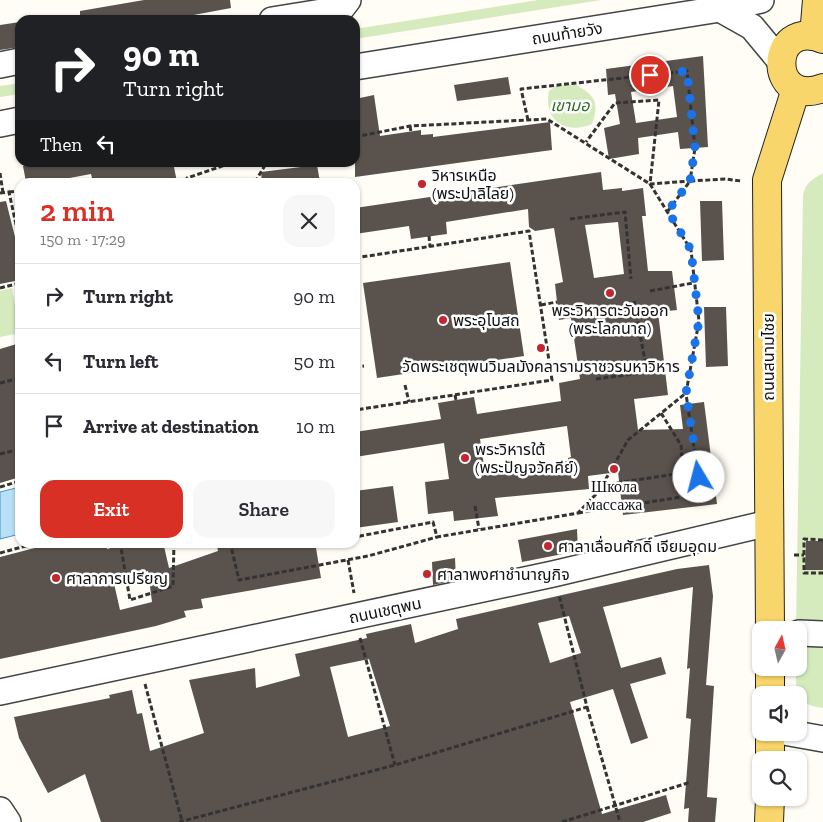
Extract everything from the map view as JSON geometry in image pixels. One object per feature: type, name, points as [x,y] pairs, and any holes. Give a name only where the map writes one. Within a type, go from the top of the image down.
[{"type":"main road","points":[[818,0],[818,37],[796,38],[783,50],[774,53],[783,77],[796,89],[805,92],[823,88]]},
{"type":"main road","name":"ถนนสนามไชย","points":[[770,621],[767,180],[796,89]]},
{"type":"main road","points":[[770,806],[770,822]]},
{"type":"street","points":[[303,15],[341,9],[348,0]]},
{"type":"street","name":"ถนนท้ายวัง","points":[[360,66],[720,9],[761,0]]},
{"type":"street","points":[[720,9],[752,27],[774,53]]},
{"type":"street","points":[[0,65],[15,62]]},
{"type":"street","points":[[0,124],[15,121]]},
{"type":"street","name":"ถนนเชตุพน","points":[[0,692],[554,574],[769,523]]},
{"type":"street","points":[[808,633],[823,634]]},
{"type":"street","points":[[807,736],[823,739]]},
{"type":"street","points":[[0,810],[8,822]]},
{"type":"path","points":[[528,120],[521,89],[687,71],[695,148],[690,181],[668,211]]},
{"type":"path","points":[[586,142],[615,103],[659,100],[650,184]]},
{"type":"path","points":[[231,548],[239,580],[348,560],[479,529],[701,494],[686,393],[699,321],[693,283],[691,250],[650,184],[547,119],[410,126],[360,136]]},
{"type":"path","points":[[410,126],[412,132]]},
{"type":"path","points":[[187,178],[219,167]]},
{"type":"path","points":[[257,178],[264,167]]},
{"type":"path","points":[[0,173],[1,193],[15,191]]},
{"type":"path","points":[[650,184],[726,179],[741,181]]},
{"type":"path","points":[[9,192],[10,210],[15,226]]},
{"type":"path","points":[[570,219],[625,212],[631,279]]},
{"type":"path","points":[[360,257],[529,232],[552,380],[360,409]]},
{"type":"path","points":[[429,236],[430,247]]},
{"type":"path","points":[[650,291],[693,283]]},
{"type":"path","points":[[0,288],[15,284]]},
{"type":"path","points":[[596,379],[647,372],[634,301]]},
{"type":"path","points":[[540,304],[557,302]]},
{"type":"path","points":[[360,366],[364,366]]},
{"type":"path","points":[[0,382],[15,379]]},
{"type":"path","points":[[405,385],[408,402]]},
{"type":"path","points":[[578,513],[602,486],[628,440],[686,393]]},
{"type":"path","points":[[455,395],[456,400]]},
{"type":"path","points":[[602,486],[683,473],[681,445],[661,413]]},
{"type":"path","points":[[0,454],[15,450]]},
{"type":"path","points":[[0,486],[15,483]]},
{"type":"path","points":[[475,506],[479,529]]},
{"type":"path","points":[[360,536],[433,522],[437,538]]},
{"type":"path","points":[[823,540],[804,540],[804,573],[823,573]]},
{"type":"path","points":[[0,553],[18,548]]},
{"type":"path","points":[[121,548],[130,600],[173,586],[174,548]]},
{"type":"path","points":[[794,555],[804,555]]},
{"type":"path","points":[[348,560],[356,601]]},
{"type":"path","points":[[559,594],[587,707],[620,822]]},
{"type":"path","points":[[359,634],[395,765]]},
{"type":"path","points":[[144,684],[180,822],[195,820],[395,765],[587,707]]},
{"type":"path","points":[[562,822],[691,782]]},
{"type":"green space","points":[[538,0],[601,0],[360,38],[360,28]]},
{"type":"green space","points":[[15,84],[15,95],[0,97],[0,86]]},
{"type":"green space","name":"เขามอ","points":[[574,84],[591,95],[594,100],[595,110],[592,124],[573,128],[558,123],[553,118],[548,101],[549,91],[556,86]]},
{"type":"green space","points":[[823,173],[823,708],[807,703],[807,686],[796,686],[796,684],[796,676],[808,676],[808,621],[796,621],[803,196],[807,185]]},
{"type":"green space","points":[[12,288],[15,305],[15,334],[0,337],[0,291]]},
{"type":"water","points":[[15,488],[15,535],[0,539],[0,492]]},
{"type":"building","points":[[144,0],[230,0],[231,8],[194,15],[80,15],[80,11]]},
{"type":"building","points":[[15,23],[15,48],[0,50],[0,25]]},
{"type":"building","points":[[703,56],[708,147],[680,149],[678,132],[638,138],[639,154],[609,159],[604,128],[620,124],[615,94],[608,95],[606,69]],"holes":[[[673,86],[677,117],[636,123],[631,92]]]},
{"type":"building","points":[[508,77],[511,94],[457,101],[454,85]]},
{"type":"building","points":[[374,95],[380,136],[421,130],[421,135],[433,134],[433,137],[550,122],[552,150],[355,177],[355,167],[360,167],[360,98]]},
{"type":"building","points":[[23,167],[174,167],[176,178],[92,178],[91,174],[70,178],[25,178]]},
{"type":"building","points":[[317,167],[319,178],[262,178],[261,172]]},
{"type":"building","points":[[601,172],[603,190],[622,188],[622,191],[643,188],[646,216],[642,216],[648,271],[672,271],[677,310],[658,312],[668,395],[634,399],[638,430],[683,429],[680,405],[704,402],[717,504],[623,515],[618,472],[588,476],[589,489],[495,498],[498,516],[454,521],[453,511],[428,514],[425,482],[449,479],[444,443],[360,456],[360,431],[441,419],[438,403],[474,397],[477,414],[561,401],[559,383],[580,379],[571,318],[559,320],[555,284],[563,282],[554,228],[535,231],[529,227],[528,209],[446,222],[447,234],[411,239],[409,226],[360,233],[360,207]],"holes":[[[618,222],[624,274],[594,278],[585,225]],[[567,426],[571,457],[568,458],[568,461],[485,472],[480,439]]]},
{"type":"building","points":[[6,201],[15,237],[15,281],[0,284],[0,202]]},
{"type":"building","points":[[700,201],[722,201],[724,260],[702,261]]},
{"type":"building","name":"พระอุโบสถ","points":[[510,262],[524,356],[377,378],[363,283]]},
{"type":"building","points":[[704,307],[726,307],[728,366],[706,367]]},
{"type":"building","points":[[15,344],[15,478],[0,483],[0,349]]},
{"type":"building","points":[[393,486],[398,522],[360,527],[360,490]]},
{"type":"building","name":"ศาลาเลื่อนศักดิ์ เจียมอุดม","points":[[577,529],[578,551],[522,562],[518,540]]},
{"type":"building","points":[[806,541],[823,541],[823,570],[805,570]]},
{"type":"building","points":[[35,548],[164,548],[169,568],[218,551],[217,548],[316,548],[321,578],[201,599],[203,608],[184,611],[186,617],[156,626],[0,659],[0,557]],"holes":[[[148,571],[152,602],[120,610],[113,579]]]},
{"type":"building","points":[[455,558],[456,580],[433,585],[432,562]]},
{"type":"building","points":[[709,565],[713,596],[706,685],[714,686],[707,797],[717,798],[715,822],[688,822],[689,808],[684,809],[691,719],[686,718],[690,668],[687,669],[693,587],[603,607],[621,668],[661,657],[666,674],[630,684],[648,738],[631,744],[613,689],[570,702],[602,814],[666,795],[671,813],[643,822],[101,822],[85,774],[48,793],[19,738],[14,717],[110,698],[109,695],[132,690],[137,714],[142,713],[150,751],[204,733],[189,680],[255,668],[256,688],[300,676],[295,654],[367,638],[366,634],[411,624],[415,643],[458,629],[456,619],[677,569]],"holes":[[[569,616],[581,653],[550,663],[538,623]],[[369,659],[390,726],[348,737],[330,667]]]},
{"type":"place","name":"วิหารเหนือ (พระปาลิไลย)","points":[[422,184]]},
{"type":"place","name":"พระวิหารตะวันออก (พระโลกนาถ)","points":[[610,293]]},
{"type":"place","name":"พระอุโบสถ","points":[[443,320]]},
{"type":"place","name":"วัดพระเชตุพนวิมลมังคลารามราชวรมหาวิหาร","points":[[541,348]]},
{"type":"place","name":"พระวิหารใต้ (พระปัญจวัคคีย์)","points":[[465,458]]},
{"type":"place","name":"Школа массажа","points":[[614,469]]},
{"type":"place","name":"ศาลาเลื่อนศักดิ์ เจียมอุดม","points":[[548,546]]},
{"type":"place","name":"ศาลาพงศาชำนาญกิจ","points":[[427,574]]},
{"type":"place","name":"ศาลาการเปรียญ","points":[[56,578]]},
{"type":"route","points":[[650,75],[687,71],[695,148],[690,181],[668,211],[691,250],[693,282],[699,321],[686,393],[699,477]]}]
